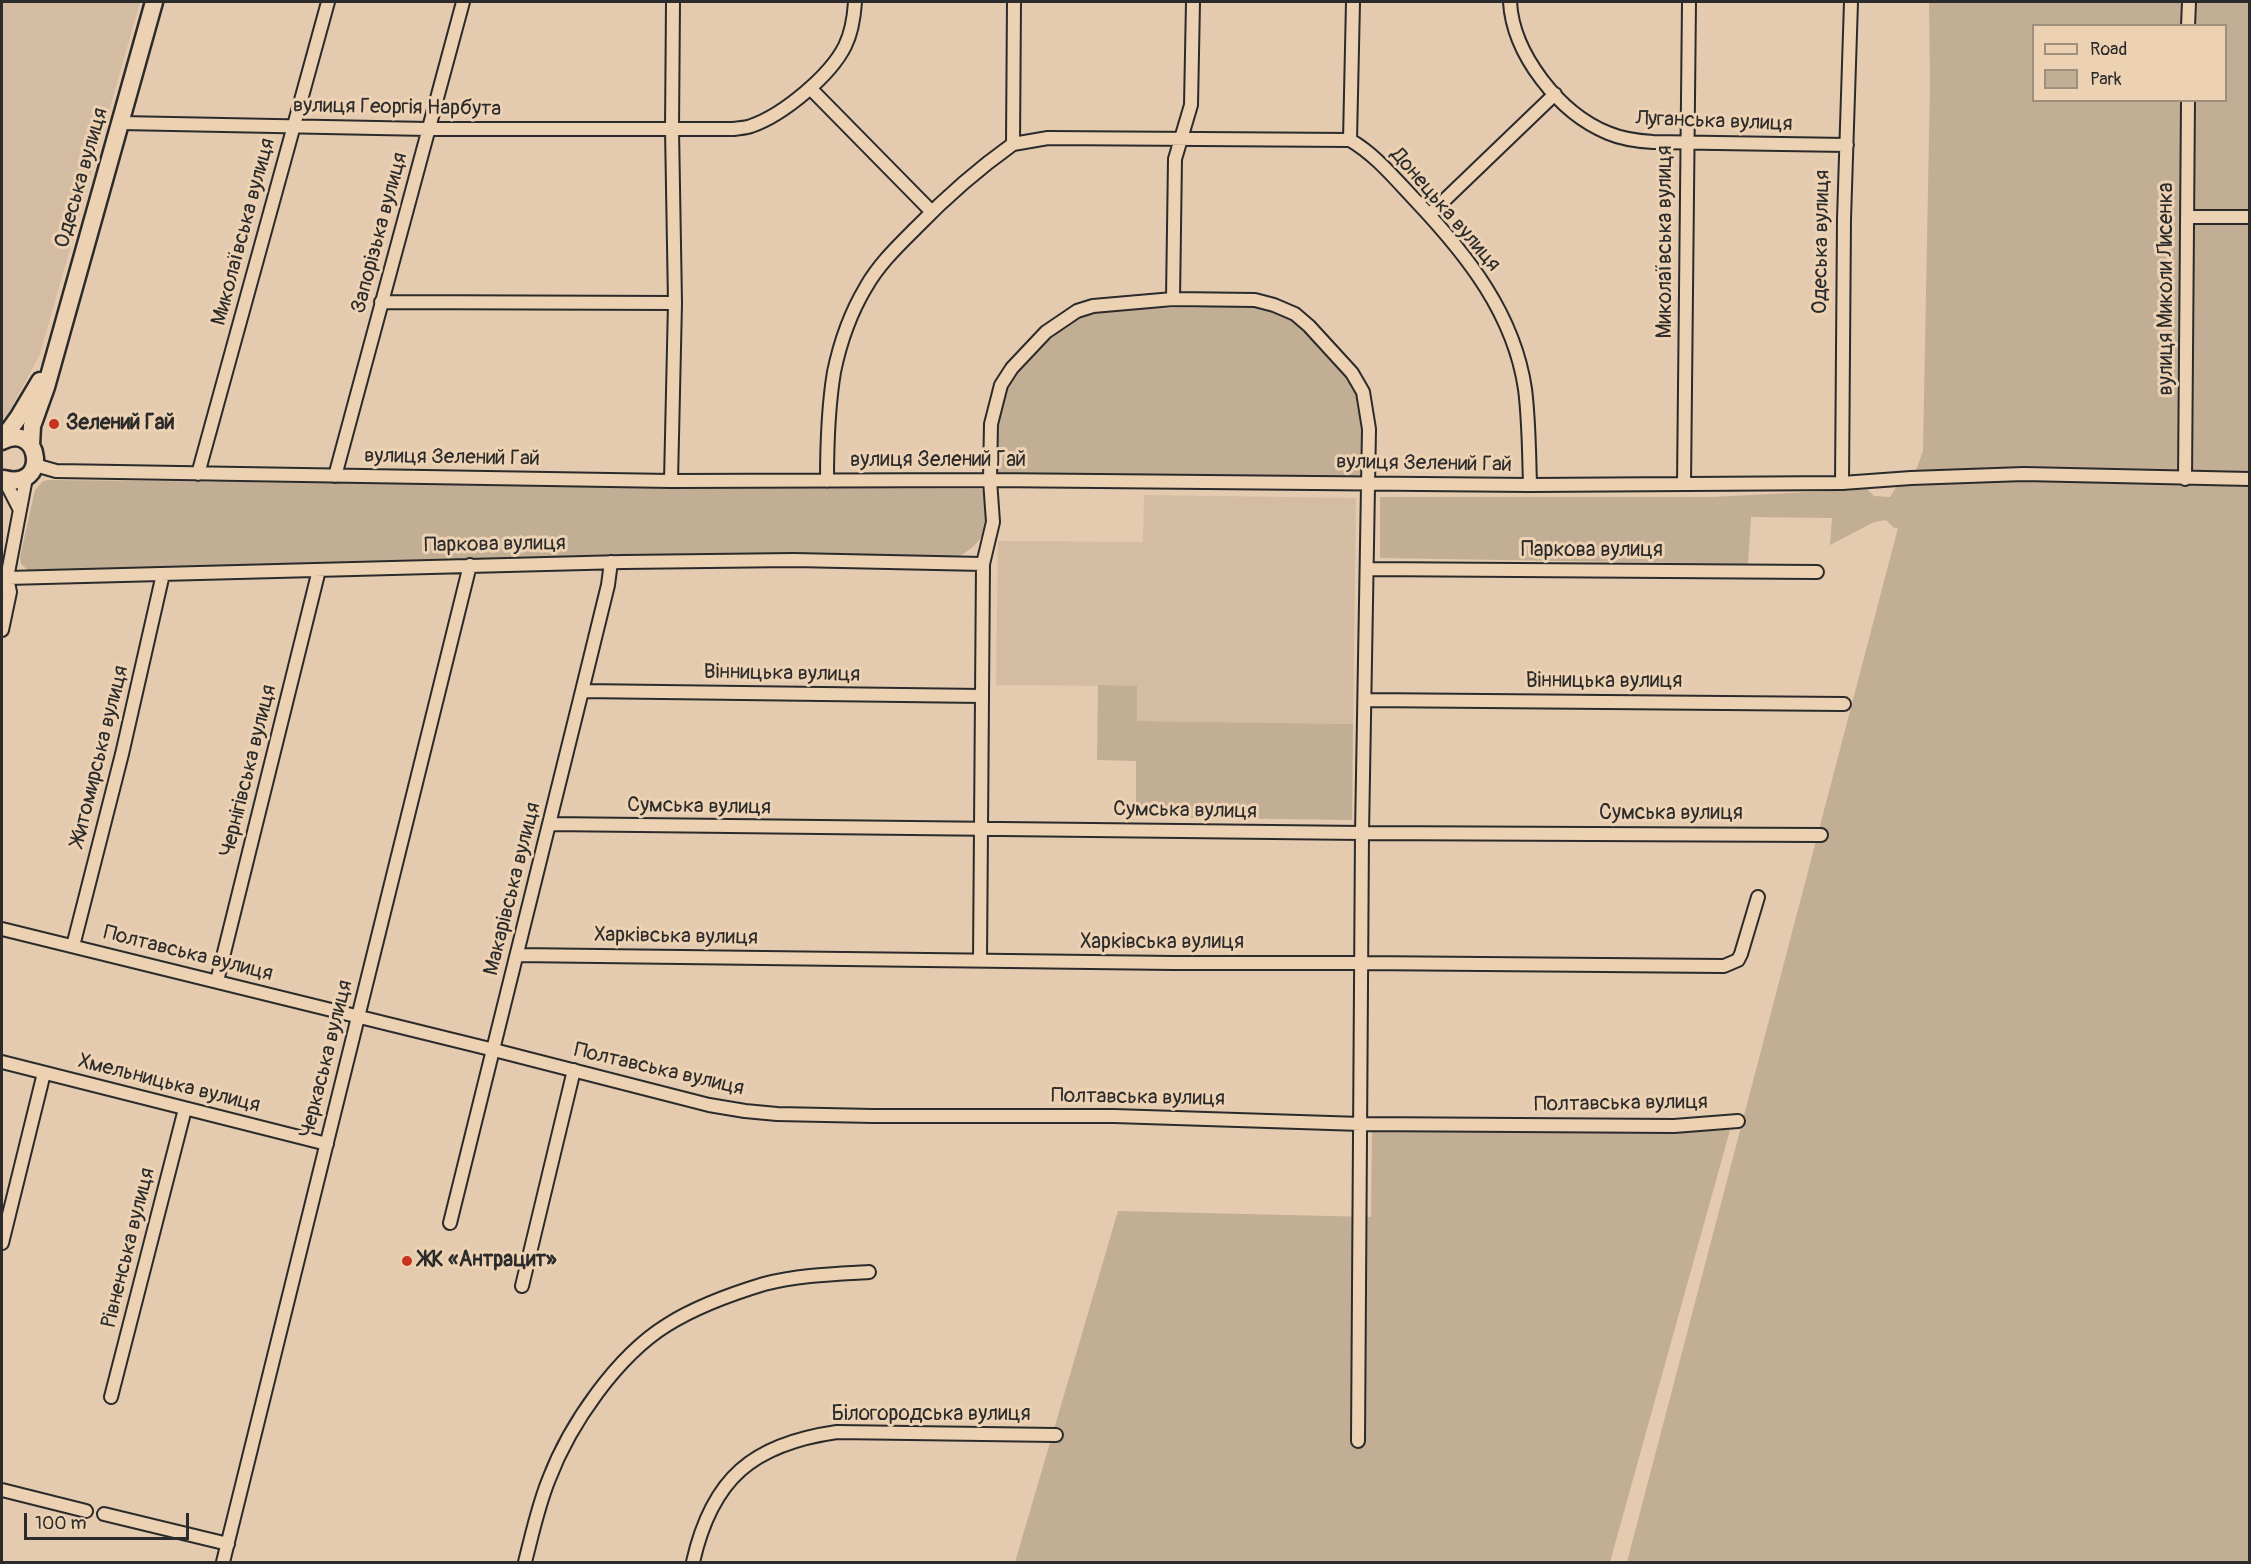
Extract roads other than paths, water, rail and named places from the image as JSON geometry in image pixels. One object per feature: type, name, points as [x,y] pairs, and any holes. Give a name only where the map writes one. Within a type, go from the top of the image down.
[{"type":"main road","name":"Одеська вулиця","points":[[30,471],[34,452],[31,445],[32,426],[122,123],[154,2]]},
{"type":"main road","name":"Одеська вулиця","points":[[2,440],[51,365]]},
{"type":"main road","points":[[2,440],[15,437],[31,445]]},
{"type":"main road","points":[[4,479],[19,481],[30,471]]},
{"type":"street","name":"Миколаївська вулиця","points":[[198,474],[328,2]]},
{"type":"street","name":"Запорізька вулиця","points":[[335,476],[463,2]]},
{"type":"street","points":[[671,480],[675,303],[672,129],[673,2]]},
{"type":"street","name":"вулиця Георгія Нарбута","points":[[122,123],[428,129],[723,130],[751,126],[774,115],[810,88],[829,67],[844,47],[852,25],[855,2]]},
{"type":"street","points":[[1012,144],[1014,2]]},
{"type":"street","points":[[1173,298],[1175,159],[1191,105],[1193,2]]},
{"type":"street","points":[[827,481],[830,400],[843,339],[867,286],[896,249],[932,212],[986,163],[1012,144],[1048,138],[1350,140],[1353,2]]},
{"type":"street","name":"Луганська вулиця","points":[[1510,2],[1514,27],[1528,60],[1578,116],[1609,134],[1629,140],[1847,145]]},
{"type":"street","name":"Миколаївська вулиця","points":[[1684,484],[1689,2]]},
{"type":"street","name":"Одеська вулиця","points":[[1842,483],[1844,231],[1851,2]]},
{"type":"street","points":[[2188,24],[2189,2]]},
{"type":"street","points":[[810,88],[932,212]]},
{"type":"street","points":[[1429,215],[1556,94]]},
{"type":"street","name":"вулиця Миколи Лисенка","points":[[2185,479],[2188,102]]},
{"type":"street","name":"Донецька вулиця","points":[[1350,140],[1375,158],[1429,215],[1480,278],[1498,305],[1510,332],[1524,387],[1528,422],[1530,485]]},
{"type":"street","points":[[2187,217],[2250,217]]},
{"type":"street","points":[[980,960],[983,564],[993,522],[990,480],[991,424],[1001,385],[1012,368],[1046,332],[1077,311],[1093,306],[1173,298],[1255,300],[1295,314],[1352,373],[1363,392],[1369,429],[1362,832],[1358,1441]]},
{"type":"street","points":[[381,302],[675,303]]},
{"type":"street","points":[[2,630],[10,592],[4,583],[30,471]]},
{"type":"street","name":"вулиця Зелений Гай","points":[[30,471],[671,480],[1369,482],[1530,485],[1842,483],[2024,474],[2250,479]]},
{"type":"street","points":[[4,479],[21,510]]},
{"type":"street","name":"Паркова вулиця","points":[[4,583],[163,574],[611,562],[794,560],[983,564]]},
{"type":"street","name":"Макарівська вулиця","points":[[450,1224],[608,585],[611,562]]},
{"type":"street","name":"Черкаська вулиця","points":[[223,1563],[470,565]]},
{"type":"street","name":"Паркова вулиця","points":[[1367,569],[1816,572]]},
{"type":"street","name":"Чернігівська вулиця","points":[[217,981],[320,570]]},
{"type":"street","name":"Житомирська вулиця","points":[[73,946],[122,754],[163,574]]},
{"type":"street","name":"Вінницька вулиця","points":[[582,691],[982,696]]},
{"type":"street","name":"Вінницька вулиця","points":[[1365,700],[1844,704]]},
{"type":"street","name":"Сумська вулиця","points":[[549,824],[1821,835]]},
{"type":"street","name":"Харківська вулиця","points":[[517,955],[1173,963],[1724,966],[1738,960],[1741,954],[1758,897]]},
{"type":"street","name":"Полтавська вулиця","points":[[2,929],[709,1105],[777,1114],[1114,1116],[1361,1124],[1674,1125],[1738,1121]]},
{"type":"street","name":"Хмельницька вулиця","points":[[2,1062],[327,1144]]},
{"type":"street","points":[[522,1286],[574,1070]]},
{"type":"street","points":[[2,1243],[44,1073]]},
{"type":"street","name":"Рівненська вулиця","points":[[111,1397],[185,1109]]},
{"type":"street","points":[[525,1563],[548,1481],[559,1454],[596,1394],[616,1370],[648,1340],[666,1325],[710,1302],[766,1284],[816,1275],[869,1272]]},
{"type":"street","name":"Білогородська вулиця","points":[[693,1563],[704,1527],[714,1504],[728,1482],[747,1463],[774,1448],[807,1436],[837,1432],[1056,1435]]},
{"type":"street","points":[[2,1490],[86,1511]]},
{"type":"street","points":[[104,1514],[228,1545]]},
{"type":"place","name":"Зелений Гай","points":[[54,424]]},
{"type":"place","name":"ЖК «Антрацит»","points":[[407,1261]]}]
